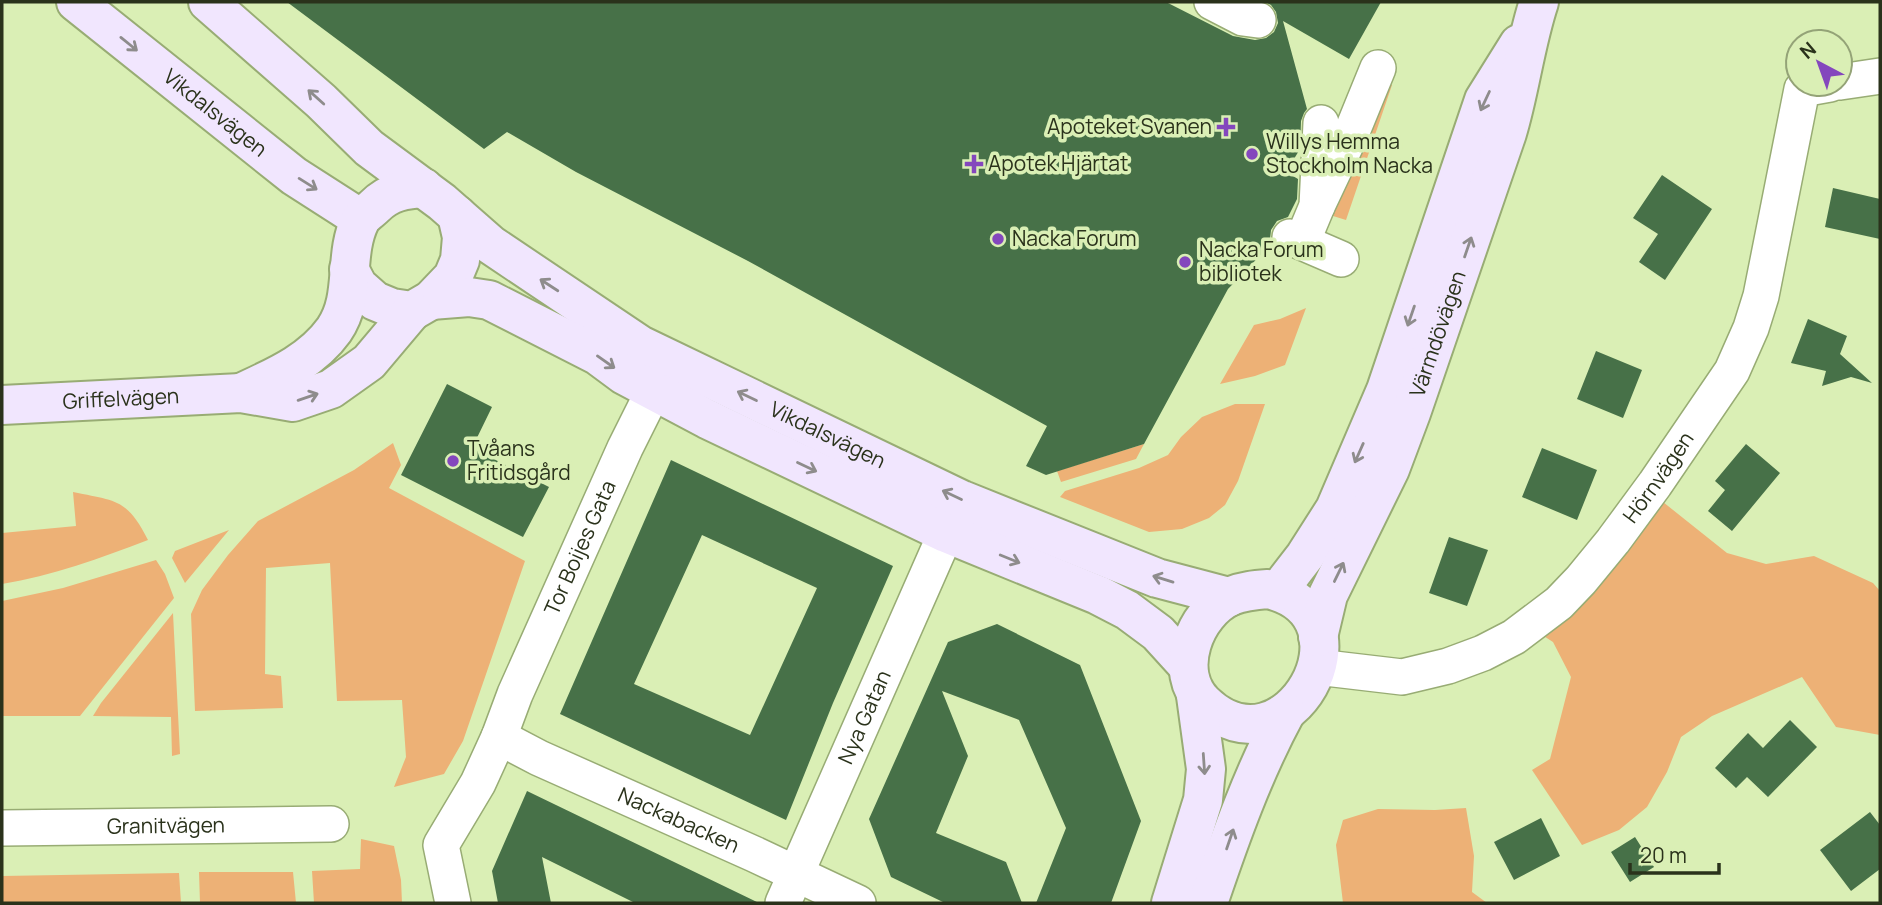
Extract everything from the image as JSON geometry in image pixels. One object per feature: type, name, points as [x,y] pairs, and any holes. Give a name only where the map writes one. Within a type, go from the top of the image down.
[{"type":"street","name":"Vikdalsvägen","points":[[76,2],[294,176],[361,219]]},
{"type":"street","name":"Vikdalsvägen","points":[[208,2],[321,101],[369,148],[424,188],[491,245],[640,345],[661,375],[707,419],[946,533],[1098,595],[1127,610],[1158,633],[1192,681]]},
{"type":"street","points":[[1212,2],[1243,18],[1258,20]]},
{"type":"street","name":"Värmdövägen","points":[[1278,592],[1335,509],[1386,390],[1484,100],[1536,12]]},
{"type":"street","name":"Värmdövägen","points":[[1318,652],[1328,595],[1390,469],[1507,133],[1536,12]]},
{"type":"street","points":[[1341,259],[1296,240],[1317,206],[1378,68]]},
{"type":"street","points":[[1854,80],[1880,76]]},
{"type":"street","name":"Hörnvägen","points":[[1318,652],[1402,677],[1448,666],[1483,653],[1514,637],[1559,603],[1581,580],[1655,484],[1732,371],[1751,328],[1761,296],[1813,98]]},
{"type":"street","points":[[1317,206],[1321,124]]},
{"type":"street","points":[[349,269],[351,248],[361,219],[383,198],[406,189],[424,188]]},
{"type":"street","points":[[421,305],[453,277],[460,260],[462,237],[457,215]]},
{"type":"street","name":"Vikdalsvägen","points":[[349,269],[358,286],[375,301],[392,308],[469,297],[489,300],[597,355],[624,375],[661,375],[1157,578],[1229,597]]},
{"type":"street","name":"Griffelvägen","points":[[241,393],[284,373],[312,354],[334,329],[348,297],[349,269]]},
{"type":"street","name":"Griffelvägen","points":[[2,405],[241,393],[293,402],[331,388],[369,362],[421,305]]},
{"type":"street","name":"Tor Boijes Gata","points":[[453,903],[441,845],[478,783],[515,694],[661,375]]},
{"type":"street","name":"Nya Gatan","points":[[790,889],[946,533]]},
{"type":"street","points":[[1171,903],[1203,800],[1206,769],[1192,681],[1191,646],[1199,628],[1208,614],[1229,597],[1253,590],[1268,589],[1289,596],[1305,608],[1312,618],[1318,652],[1313,680],[1296,704],[1286,712],[1260,723],[1235,723],[1213,712],[1192,681]]},
{"type":"street","points":[[1208,903],[1236,823],[1269,744],[1286,712]]},
{"type":"street","name":"Nackabacken","points":[[499,737],[790,889],[858,903]]},
{"type":"street","name":"Granitvägen","points":[[2,828],[331,824]]},
{"type":"shaded area","points":[[1384,82],[1392,85],[1346,220],[1333,216],[1359,142]]},
{"type":"shaded area","points":[[1306,308],[1285,365],[1255,376],[1220,384],[1254,325],[1280,319]]},
{"type":"shaded area","points":[[1235,404],[1265,404],[1238,481],[1225,505],[1209,518],[1182,529],[1149,532],[1060,497],[1065,491],[1139,468],[1168,455],[1181,437],[1202,417]]},
{"type":"shaded area","points":[[393,443],[401,465],[389,488],[525,561],[463,741],[444,774],[394,787],[406,757],[402,700],[337,701],[330,563],[266,568],[265,674],[281,676],[283,708],[195,711],[191,614],[202,590],[258,521],[354,470]]},
{"type":"shaded area","points":[[1144,444],[1136,459],[1061,482],[1057,471]]},
{"type":"shaded area","points":[[73,492],[110,500],[126,509],[148,540],[58,571],[2,584],[2,533],[76,526]]},
{"type":"shaded area","points":[[1663,502],[1727,553],[1766,564],[1814,556],[1873,583],[1880,591],[1880,735],[1836,727],[1802,677],[1712,716],[1681,737],[1667,772],[1647,807],[1619,830],[1582,845],[1532,770],[1550,759],[1571,677],[1553,642],[1539,633]]},
{"type":"shaded area","points":[[229,530],[185,583],[172,558],[175,551]]},
{"type":"shaded area","points":[[156,560],[165,574],[174,598],[80,716],[2,716],[2,601],[63,588]]},
{"type":"shaded area","points":[[173,613],[180,754],[172,756],[171,717],[93,716]]},
{"type":"shaded area","points":[[1466,808],[1474,856],[1472,892],[1487,903],[1343,903],[1336,845],[1343,820],[1378,809]]},
{"type":"shaded area","points":[[361,839],[394,846],[401,880],[402,903],[314,903],[312,871],[360,869]]},
{"type":"shaded area","points":[[199,872],[293,872],[296,903],[200,903]]},
{"type":"shaded area","points":[[179,873],[181,903],[2,903],[2,876]]},
{"type":"building","name":"Nacka Forum","points":[[287,2],[1166,2],[1233,36],[1255,40],[1266,38],[1274,32],[1278,23],[1276,12],[1265,2],[1381,2],[1349,59],[1283,21],[1307,109],[1301,121],[1300,149],[1286,172],[1298,179],[1297,199],[1288,217],[1277,221],[1271,230],[1272,243],[1228,289],[1144,444],[1046,475],[1026,466],[1047,426],[748,261],[576,172],[507,132],[484,149]]},
{"type":"building","points":[[1662,175],[1712,209],[1665,280],[1639,262],[1658,234],[1633,218]]},
{"type":"building","points":[[1833,188],[1880,199],[1880,239],[1825,227]]},
{"type":"building","points":[[1808,319],[1847,336],[1840,354],[1872,383],[1851,377],[1822,386],[1826,371],[1791,363]]},
{"type":"building","points":[[1596,351],[1642,370],[1623,418],[1577,399]]},
{"type":"building","name":"Tvåans Fritidsgård","points":[[447,384],[492,407],[472,448],[549,487],[523,537],[401,475]]},
{"type":"building","points":[[1746,444],[1780,473],[1732,531],[1708,511],[1725,490],[1715,481]]},
{"type":"building","points":[[1542,448],[1597,470],[1577,520],[1522,497]]},
{"type":"building","points":[[671,460],[893,566],[833,703],[786,820],[560,714]],"holes":[[[702,535],[817,588],[750,735],[634,684]]]},
{"type":"building","points":[[1449,537],[1488,550],[1467,606],[1429,593]]},
{"type":"building","points":[[997,624],[1080,665],[1141,821],[1111,903],[1036,903],[1066,828],[1019,720],[942,691],[968,756],[936,833],[1006,862],[1022,903],[945,903],[891,877],[869,819],[948,642]]},
{"type":"building","points":[[1790,720],[1817,747],[1768,797],[1747,777],[1736,788],[1715,768],[1748,733],[1763,748]]},
{"type":"building","points":[[527,791],[759,903],[635,903],[542,857],[551,903],[498,903],[492,871]]},
{"type":"building","points":[[1870,812],[1880,825],[1880,869],[1851,891],[1820,850]]},
{"type":"building","points":[[1541,818],[1560,856],[1514,880],[1494,842]]},
{"type":"building","points":[[1635,837],[1654,867],[1630,882],[1611,852]]},
{"type":"place","name":"Apoteket Svanen","points":[[1226,127]]},
{"type":"place","name":"Willys Hemma Stockholm Nacka","points":[[1252,154]]},
{"type":"place","name":"Apotek Hjärtat","points":[[974,164]]},
{"type":"place","name":"Nacka Forum","points":[[998,239]]},
{"type":"place","name":"Nacka Forum bibliotek","points":[[1185,262]]},
{"type":"place","name":"Tvåans Fritidsgård","points":[[453,461]]}]
